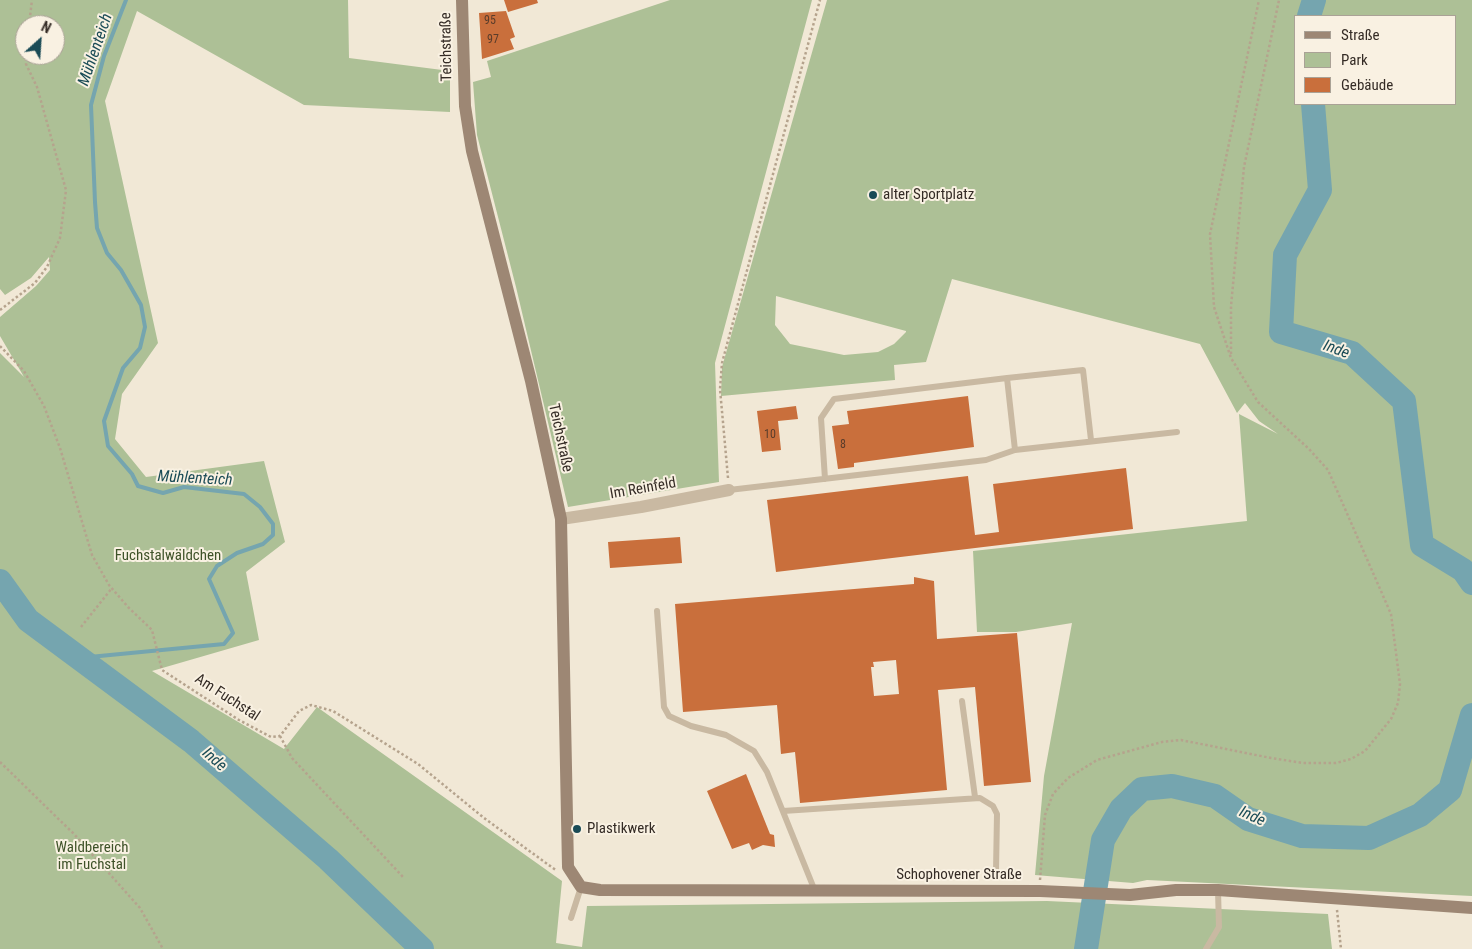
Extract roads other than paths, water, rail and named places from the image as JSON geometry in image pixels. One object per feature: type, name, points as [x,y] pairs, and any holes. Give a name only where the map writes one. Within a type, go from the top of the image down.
[{"type":"main road","name":"Teichstraße","points":[[462,0],[464,106],[472,152],[528,372],[561,519],[568,867],[581,888]]},
{"type":"main road","name":"Schophovener Straße","points":[[581,888],[600,890],[1045,891],[1130,895],[1176,890],[1218,890],[1472,908]]},
{"type":"street","name":"Im Reinfeld","points":[[561,519],[641,507],[730,490]]},
{"type":"lane","points":[[825,479],[821,418],[834,399],[1083,370],[1091,440]]},
{"type":"lane","points":[[1007,378],[1015,450]]},
{"type":"lane","points":[[730,490],[986,460],[1015,450],[1091,440],[1177,432]]},
{"type":"lane","points":[[657,611],[664,707],[669,716],[691,726],[726,735],[754,751],[767,772],[815,891]]},
{"type":"lane","points":[[962,701],[975,796]]},
{"type":"lane","points":[[783,811],[975,796],[986,800],[993,806],[997,814],[996,872]]},
{"type":"lane","points":[[570,918],[581,888]]},
{"type":"lane","points":[[1206,949],[1219,927],[1218,890]]},
{"type":"waterway","name":"Mühlenteich","points":[[79,658],[224,644],[233,633],[209,579],[217,566],[237,553],[263,544],[273,535],[273,524],[260,507],[244,494],[184,487],[163,493],[138,486],[132,474],[108,446],[104,421],[123,368],[140,348],[145,327],[141,305],[121,270],[107,253],[97,228],[95,202],[91,105],[104,56],[126,0]]},
{"type":"waterway","name":"Inde","points":[[1309,15],[1314,0]]},
{"type":"waterway","name":"Inde","points":[[1313,105],[1320,190],[1285,255],[1281,332],[1352,353],[1404,401],[1422,545],[1463,570],[1472,583]]},
{"type":"waterway","name":"Inde","points":[[0,581],[28,620],[191,741],[328,859],[422,949]]},
{"type":"waterway","name":"Inde","points":[[1086,949],[1103,840],[1121,809],[1142,789],[1172,786],[1215,796],[1248,819],[1302,836],[1369,838],[1420,815],[1450,790],[1472,715]]},
{"type":"place","name":"alter Sportplatz","points":[[873,195]]},
{"type":"place","name":"Plastikwerk","points":[[577,829]]},
{"type":"park label","name":"Fuchstalwäldchen","points":[[168,556]]},
{"type":"park label","name":"Waldbereich im Fuchstal","points":[[92,856]]}]
